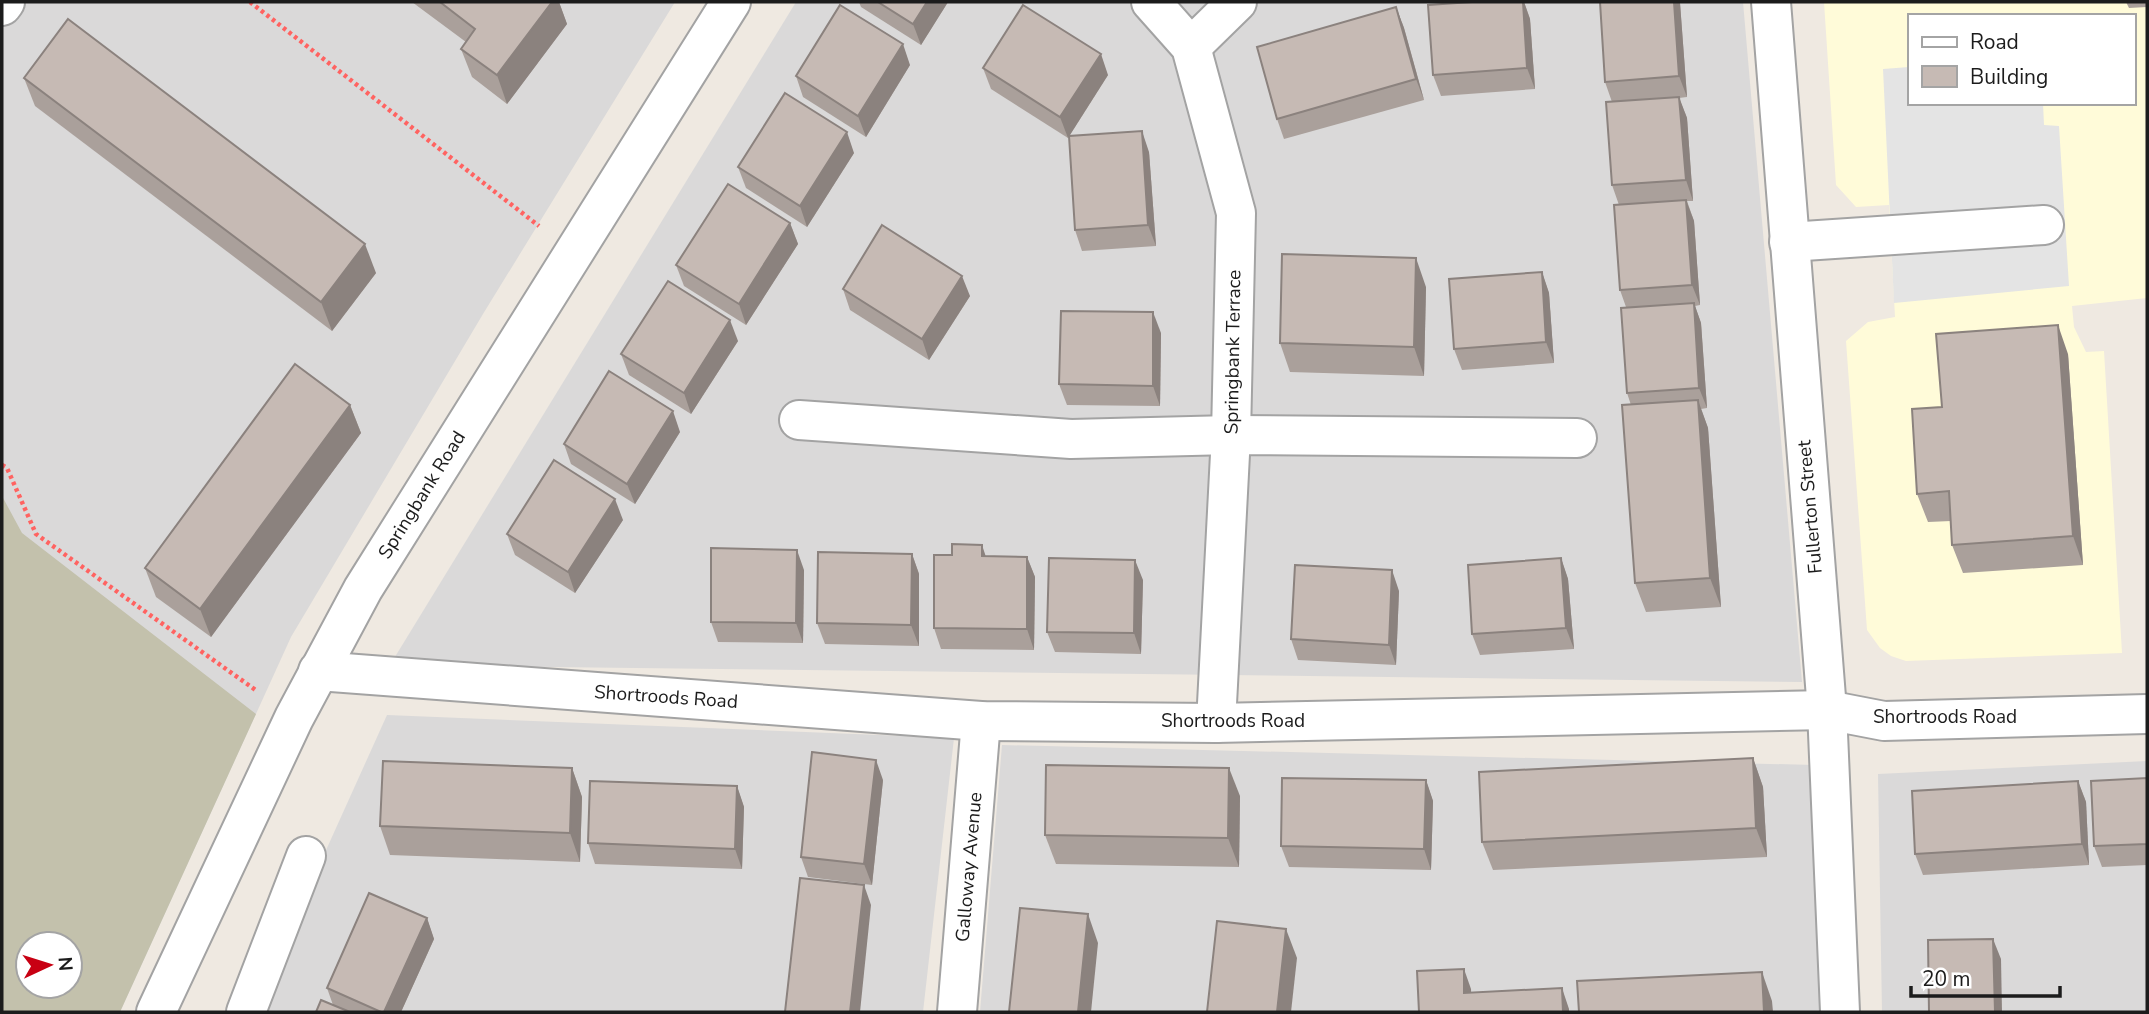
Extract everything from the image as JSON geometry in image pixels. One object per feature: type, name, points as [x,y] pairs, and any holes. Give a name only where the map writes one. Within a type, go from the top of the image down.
[{"type":"street","points":[[2,6],[5,2]]},
{"type":"street","name":"Springbank Road","points":[[156,1012],[294,718],[363,589],[576,254],[731,2]]},
{"type":"street","name":"Springbank Terrace","points":[[1151,2],[1191,47],[1236,213],[1231,435],[1216,723]]},
{"type":"street","points":[[1191,47],[1237,2]]},
{"type":"street","name":"Fullerton Street","points":[[1771,2],[1827,710],[1840,1012]]},
{"type":"street","points":[[1789,242],[2044,225]]},
{"type":"street","points":[[799,420],[1072,439],[1231,435],[1577,438]]},
{"type":"street","name":"Shortroods Road","points":[[318,671],[981,721],[1216,723],[1827,710],[1884,721],[2147,714]]},
{"type":"street","name":"Galloway Avenue","points":[[957,1012],[981,721]]},
{"type":"street","points":[[246,1012],[306,856]]},
{"type":"path","points":[[250,2],[576,254]]},
{"type":"path","points":[[2,465],[7,468],[36,534],[294,718]]},
{"type":"shaded area","points":[[2,2],[675,2],[483,314],[291,637],[120,1012],[2,1012]]},
{"type":"shaded area","points":[[796,2],[1743,2],[1802,682],[390,665]]},
{"type":"shaded area","points":[[1824,2],[2147,2],[2147,298],[2072,306],[2074,327],[2086,352],[2104,351],[2122,653],[1906,661],[1891,656],[1880,648],[1867,630],[1846,341],[1868,322],[1895,317],[1889,205],[1856,207],[1836,185]]},
{"type":"shaded area","points":[[1908,67],[1908,105],[2043,105],[2044,125],[2059,126],[2069,286],[1894,303],[1883,69]]},
{"type":"shaded area","points":[[2,496],[22,533],[256,714],[120,1012],[2,1012]]},
{"type":"shaded area","points":[[387,715],[954,738],[923,1012],[253,1012]]},
{"type":"shaded area","points":[[1002,745],[1814,765],[1829,1012],[980,1012]]},
{"type":"shaded area","points":[[2147,761],[2147,1012],[1882,1012],[1878,774]]},
{"type":"building","points":[[440,2],[552,2],[497,75],[461,49],[475,29]]},
{"type":"building","points":[[878,2],[927,2],[913,24]]},
{"type":"building","points":[[1523,2],[1527,68],[1433,75],[1428,5]]},
{"type":"building","points":[[1600,2],[1674,2],[1679,76],[1605,82]]},
{"type":"building","points":[[840,5],[903,44],[858,116],[796,76]]},
{"type":"building","points":[[1023,5],[1101,54],[1060,117],[983,68]]},
{"type":"building","points":[[1396,7],[1416,79],[1277,119],[1257,47]]},
{"type":"building","points":[[68,19],[365,244],[321,302],[24,78]]},
{"type":"building","points":[[785,93],[847,132],[800,206],[738,167]]},
{"type":"building","points":[[1679,97],[1686,180],[1612,185],[1606,102]]},
{"type":"building","points":[[1142,131],[1148,225],[1075,230],[1069,136]]},
{"type":"building","points":[[728,184],[790,223],[739,304],[676,265]]},
{"type":"building","points":[[1686,200],[1692,285],[1620,290],[1614,205]]},
{"type":"building","points":[[882,225],[962,276],[922,339],[843,289]]},
{"type":"building","points":[[1282,254],[1416,258],[1414,347],[1280,343]]},
{"type":"building","points":[[1542,272],[1546,342],[1454,349],[1449,279]]},
{"type":"building","points":[[668,281],[730,320],[684,393],[621,354]]},
{"type":"building","points":[[1694,303],[1699,388],[1627,393],[1621,308]]},
{"type":"building","points":[[1061,311],[1153,312],[1153,386],[1059,384]]},
{"type":"building","points":[[2058,325],[2073,536],[1952,545],[1949,491],[1917,494],[1912,409],[1942,407],[1936,334]]},
{"type":"building","points":[[295,364],[350,405],[200,609],[145,568]]},
{"type":"building","points":[[609,371],[673,411],[627,484],[564,444]]},
{"type":"building","points":[[1698,400],[1710,578],[1635,583],[1622,405]]},
{"type":"building","points":[[554,460],[615,499],[568,572],[507,534]]},
{"type":"building","points":[[952,544],[982,545],[982,556],[1027,557],[1027,629],[934,628],[934,555],[952,555]]},
{"type":"building","points":[[711,548],[797,550],[796,623],[711,622]]},
{"type":"building","points":[[818,552],[912,554],[911,625],[817,623]]},
{"type":"building","points":[[1049,558],[1135,560],[1134,633],[1047,632]]},
{"type":"building","points":[[1561,558],[1566,628],[1472,634],[1468,565]]},
{"type":"building","points":[[1295,565],[1392,570],[1389,645],[1291,639]]},
{"type":"building","points":[[812,752],[876,760],[864,864],[801,857]]},
{"type":"building","points":[[1753,758],[1756,828],[1482,842],[1479,772]]},
{"type":"building","points":[[383,761],[572,768],[570,833],[380,826]]},
{"type":"building","points":[[1046,765],[1229,768],[1228,838],[1045,835]]},
{"type":"building","points":[[1282,778],[1426,780],[1424,849],[1281,846]]},
{"type":"building","points":[[2147,778],[2147,844],[2094,846],[2091,781]]},
{"type":"building","points":[[590,781],[737,786],[735,849],[588,843]]},
{"type":"building","points":[[2078,781],[2082,844],[1915,854],[1912,791]]},
{"type":"building","points":[[800,878],[864,885],[850,1012],[785,1012]]},
{"type":"building","points":[[369,893],[427,918],[384,1012],[327,988]]},
{"type":"building","points":[[1020,908],[1088,914],[1078,1012],[1009,1012]]},
{"type":"building","points":[[1217,921],[1286,929],[1277,1012],[1207,1012]]},
{"type":"building","points":[[1993,939],[1995,1012],[1929,1012],[1928,940]]},
{"type":"building","points":[[1464,969],[1464,993],[1562,988],[1563,1012],[1419,1012],[1417,971]]},
{"type":"building","points":[[1762,972],[1764,1012],[1579,1012],[1577,981]]},
{"type":"building","points":[[321,1000],[350,1012],[316,1012]]}]
